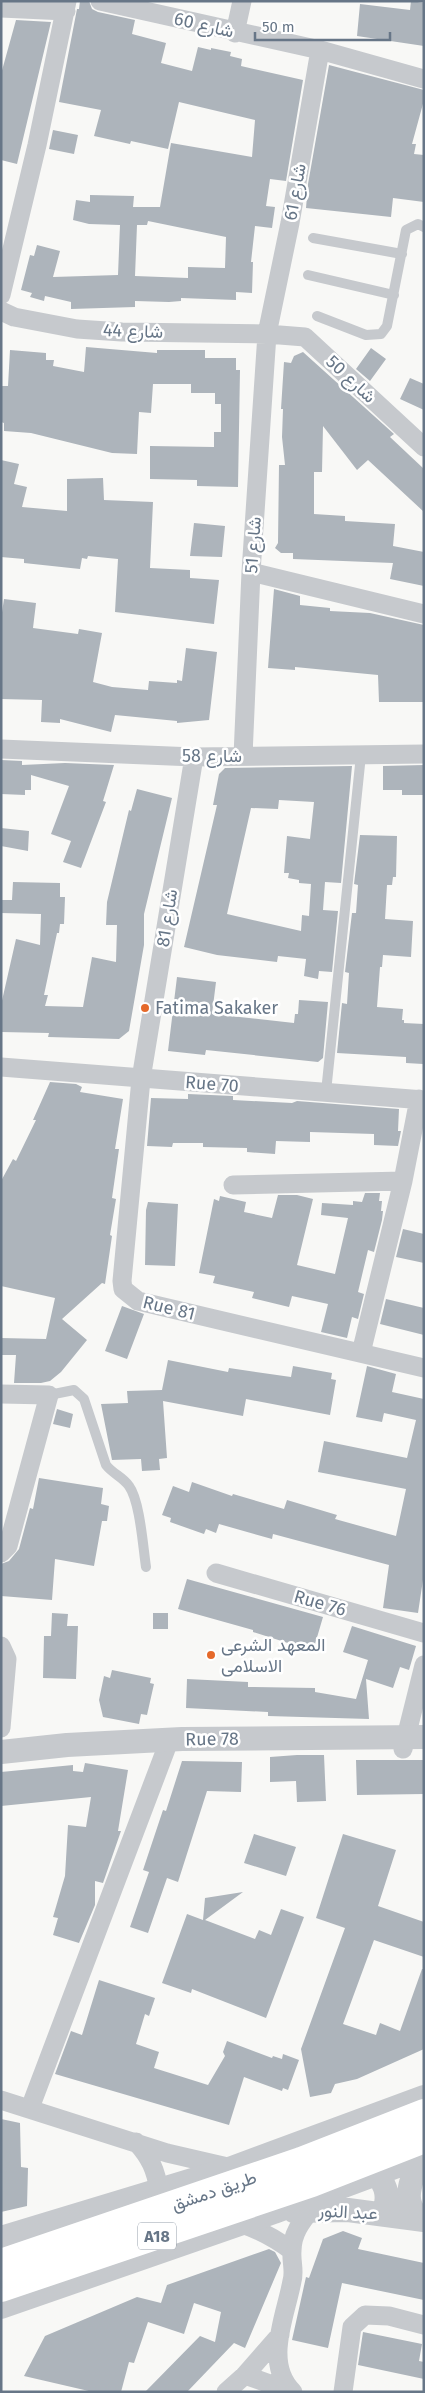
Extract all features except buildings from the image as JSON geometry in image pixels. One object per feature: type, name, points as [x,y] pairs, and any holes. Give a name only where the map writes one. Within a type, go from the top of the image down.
[{"type":"highway","name":"طريق دمشق","points":[[1,2288],[307,2172],[424,2113]]},
{"type":"highway","name":"طريق دمشق","points":[[1,2263],[307,2172],[422,2151]]},
{"type":"street","name":"شارع 60","points":[[100,1],[235,33],[320,50],[424,80]]},
{"type":"street","points":[[235,33],[242,1]]},
{"type":"street","points":[[1,8],[66,6],[1,295]]},
{"type":"street","name":"شارع 61","points":[[267,334],[290,224],[320,50]]},
{"type":"street","name":"شارع 44","points":[[1,311],[14,317],[77,329],[122,332],[267,334]]},
{"type":"street","name":"شارع 50","points":[[267,334],[305,337],[424,447]]},
{"type":"street","name":"شارع 51","points":[[243,756],[251,572],[267,334]]},
{"type":"street","points":[[251,572],[424,614]]},
{"type":"street","name":"شارع 58","points":[[1,749],[194,757],[424,754]]},
{"type":"street","name":"شارع 81","points":[[141,1079],[194,757]]},
{"type":"street","name":"Rue 70","points":[[1,1067],[421,1100]]},
{"type":"street","name":"Rue 81","points":[[141,1079],[122,1280],[124,1289],[138,1302],[424,1368]]},
{"type":"street","points":[[361,1353],[421,1100]]},
{"type":"street","points":[[233,1185],[403,1181]]},
{"type":"street","points":[[1,1394],[49,1395],[8,1546],[1,1553]]},
{"type":"street","name":"Rue 76","points":[[216,1573],[424,1633]]},
{"type":"street","points":[[1,1646],[7,1659],[1,1728]]},
{"type":"street","points":[[1,1761],[166,1750],[414,1743],[424,1665]]},
{"type":"street","name":"Rue 78","points":[[1,1752],[67,1745],[182,1739],[414,1743]]},
{"type":"street","points":[[30,2108],[166,1750]]},
{"type":"street","points":[[1,2238],[232,2168],[424,2098]]},
{"type":"street","points":[[1,2100],[192,2159],[232,2168]]},
{"type":"street","points":[[136,2142],[148,2156],[156,2172],[160,2191]]},
{"type":"street","points":[[1,2307],[377,2174],[422,2151]]},
{"type":"street","name":"عبد النور","points":[[422,2151],[410,2184],[408,2196],[413,2213],[423,2220]]},
{"type":"street","points":[[377,2174],[387,2192],[388,2203],[384,2213]]},
{"type":"street","points":[[293,2392],[285,2380],[280,2367],[280,2335],[293,2280],[292,2251],[298,2229],[311,2210]]},
{"type":"street","name":"عبد النور","points":[[274,2212],[311,2210],[384,2213],[423,2220]]},
{"type":"street","points":[[239,2223],[258,2229],[276,2238],[292,2251]]},
{"type":"street","points":[[343,2392],[352,2327],[365,2315],[388,2316],[424,2325]]},
{"type":"street","points":[[226,2392],[245,2375],[280,2335]]},
{"type":"street","points":[[245,2375],[293,2392]]},
{"type":"lane","points":[[317,316],[366,335],[377,336],[387,326],[406,230],[418,224],[424,227]]},
{"type":"lane","points":[[313,238],[402,254]]},
{"type":"lane","points":[[308,275],[394,295]]},
{"type":"lane","points":[[326,1092],[361,755]]},
{"type":"lane","points":[[49,1395],[74,1390],[84,1398],[106,1465],[112,1472],[126,1481],[133,1492],[146,1566]]},
{"type":"place","name":"Fatima Sakaker","points":[[145,1008]]},
{"type":"place","name":"المعهد الشرعى الاسلامى","points":[[211,1655]]}]
